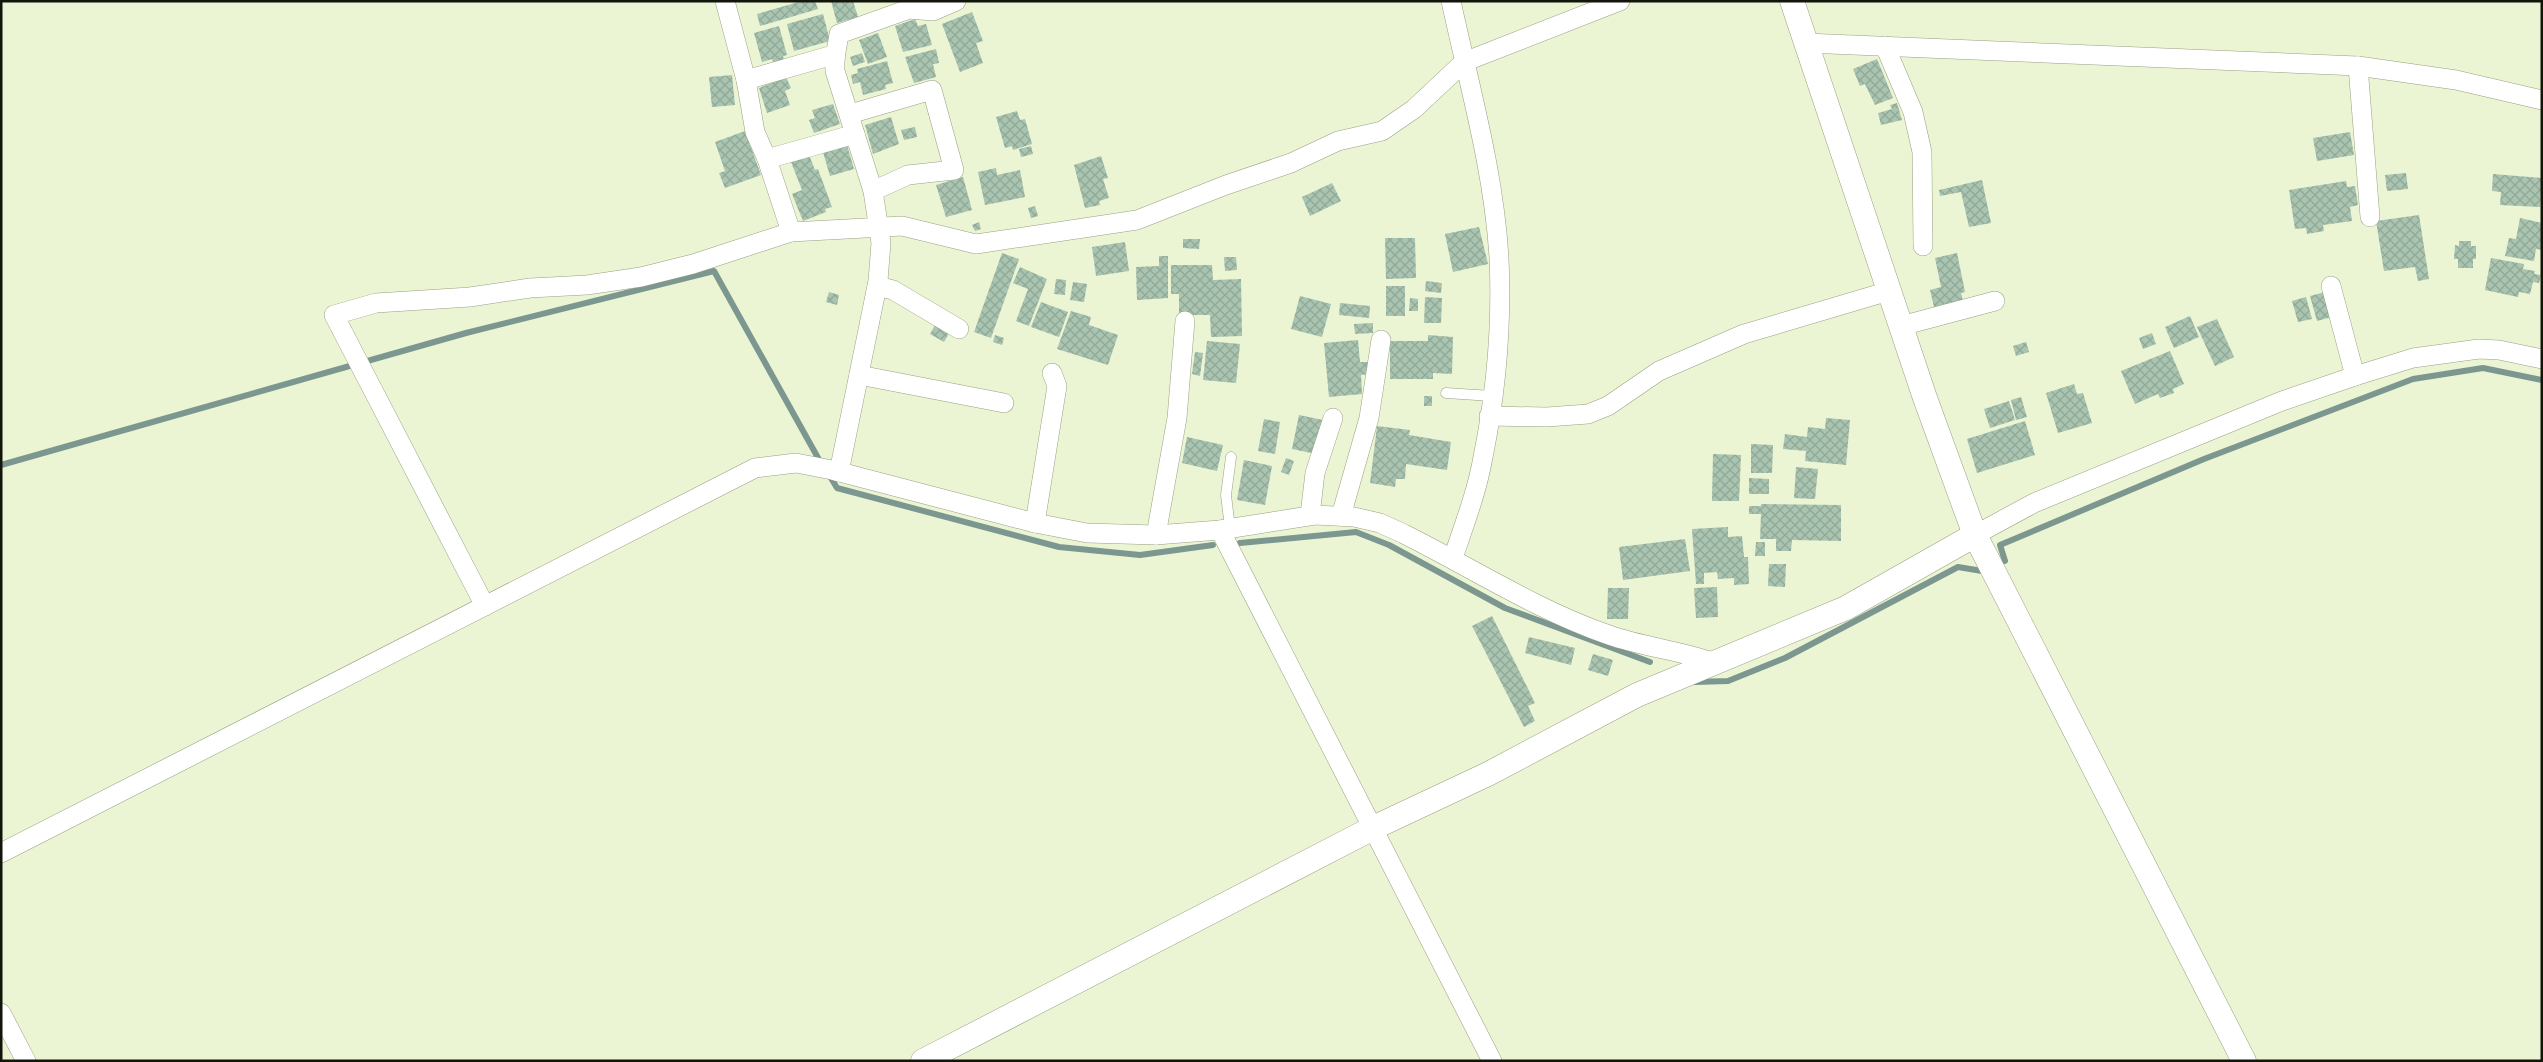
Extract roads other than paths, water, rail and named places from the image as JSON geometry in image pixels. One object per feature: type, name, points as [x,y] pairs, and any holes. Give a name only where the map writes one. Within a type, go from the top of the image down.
[{"type":"street","points":[[725,1],[746,80],[755,132],[767,159],[791,232]]},
{"type":"street","points":[[835,471],[859,375],[877,286],[881,243],[873,191],[835,71],[833,56],[839,34],[909,9],[933,11],[956,1]]},
{"type":"street","points":[[1451,1],[1493,199],[1499,256],[1498,340],[1484,457],[1470,507],[1452,558]]},
{"type":"street","points":[[485,606],[334,315],[376,303],[470,297],[530,288],[587,285],[641,277],[712,258],[791,232],[902,226],[976,244],[1137,220],[1226,185],[1291,163],[1338,142],[1382,131],[1414,109],[1464,62],[1620,1]]},
{"type":"street","points":[[1792,1],[1889,291],[1974,535],[2244,1061]]},
{"type":"street","points":[[1805,43],[2358,66],[2456,80],[2542,100]]},
{"type":"street","points":[[1885,46],[1912,112],[1922,152],[1923,246]]},
{"type":"street","points":[[746,80],[833,56]]},
{"type":"street","points":[[2358,66],[2370,217]]},
{"type":"street","points":[[850,114],[932,90],[954,170],[908,175],[873,191]]},
{"type":"street","points":[[767,159],[855,134]]},
{"type":"street","points":[[877,286],[892,290],[959,329]]},
{"type":"street","points":[[2331,286],[2355,376]]},
{"type":"street","points":[[1489,416],[1547,417],[1588,414],[1608,406],[1659,371],[1744,334],[1889,291]]},
{"type":"street","points":[[1901,326],[1995,301]]},
{"type":"street","points":[[1156,535],[1177,418],[1185,321]]},
{"type":"street","points":[[1341,516],[1369,418],[1381,340]]},
{"type":"street","points":[[923,1061],[1373,828],[1488,774],[1637,696],[1712,662],[1775,639],[1846,608],[2034,503],[2282,401],[2413,358],[2479,349],[2499,350],[2542,358]]},
{"type":"street","points":[[1034,523],[1056,386],[1052,373]]},
{"type":"street","points":[[859,375],[1004,403]]},
{"type":"street","points":[[1310,515],[1315,473],[1333,418]]},
{"type":"street","points":[[1,853],[755,468],[796,463],[835,471],[1034,523],[1087,533],[1156,535],[1225,529],[1310,515],[1341,516],[1380,523],[1452,558],[1550,612],[1610,635],[1712,662]]},
{"type":"street","points":[[1225,529],[1373,828],[1492,1061]]},
{"type":"street","points":[[1,1013],[26,1061]]},
{"type":"lane","points":[[1446,393],[1492,396]]},
{"type":"lane","points":[[1225,529],[1230,456]]},
{"type":"waterway","points":[[1,465],[466,333],[714,271],[822,465]]},
{"type":"waterway","points":[[2005,561],[2000,545],[2204,459],[2413,379],[2483,368],[2542,380]]},
{"type":"waterway","points":[[828,473],[837,488],[1059,547],[1140,555],[1213,545]]},
{"type":"waterway","points":[[1240,543],[1356,532],[1389,545],[1505,608],[1650,662]]},
{"type":"waterway","points":[[1695,682],[1728,681],[1785,658],[1958,567],[1982,571]]}]
